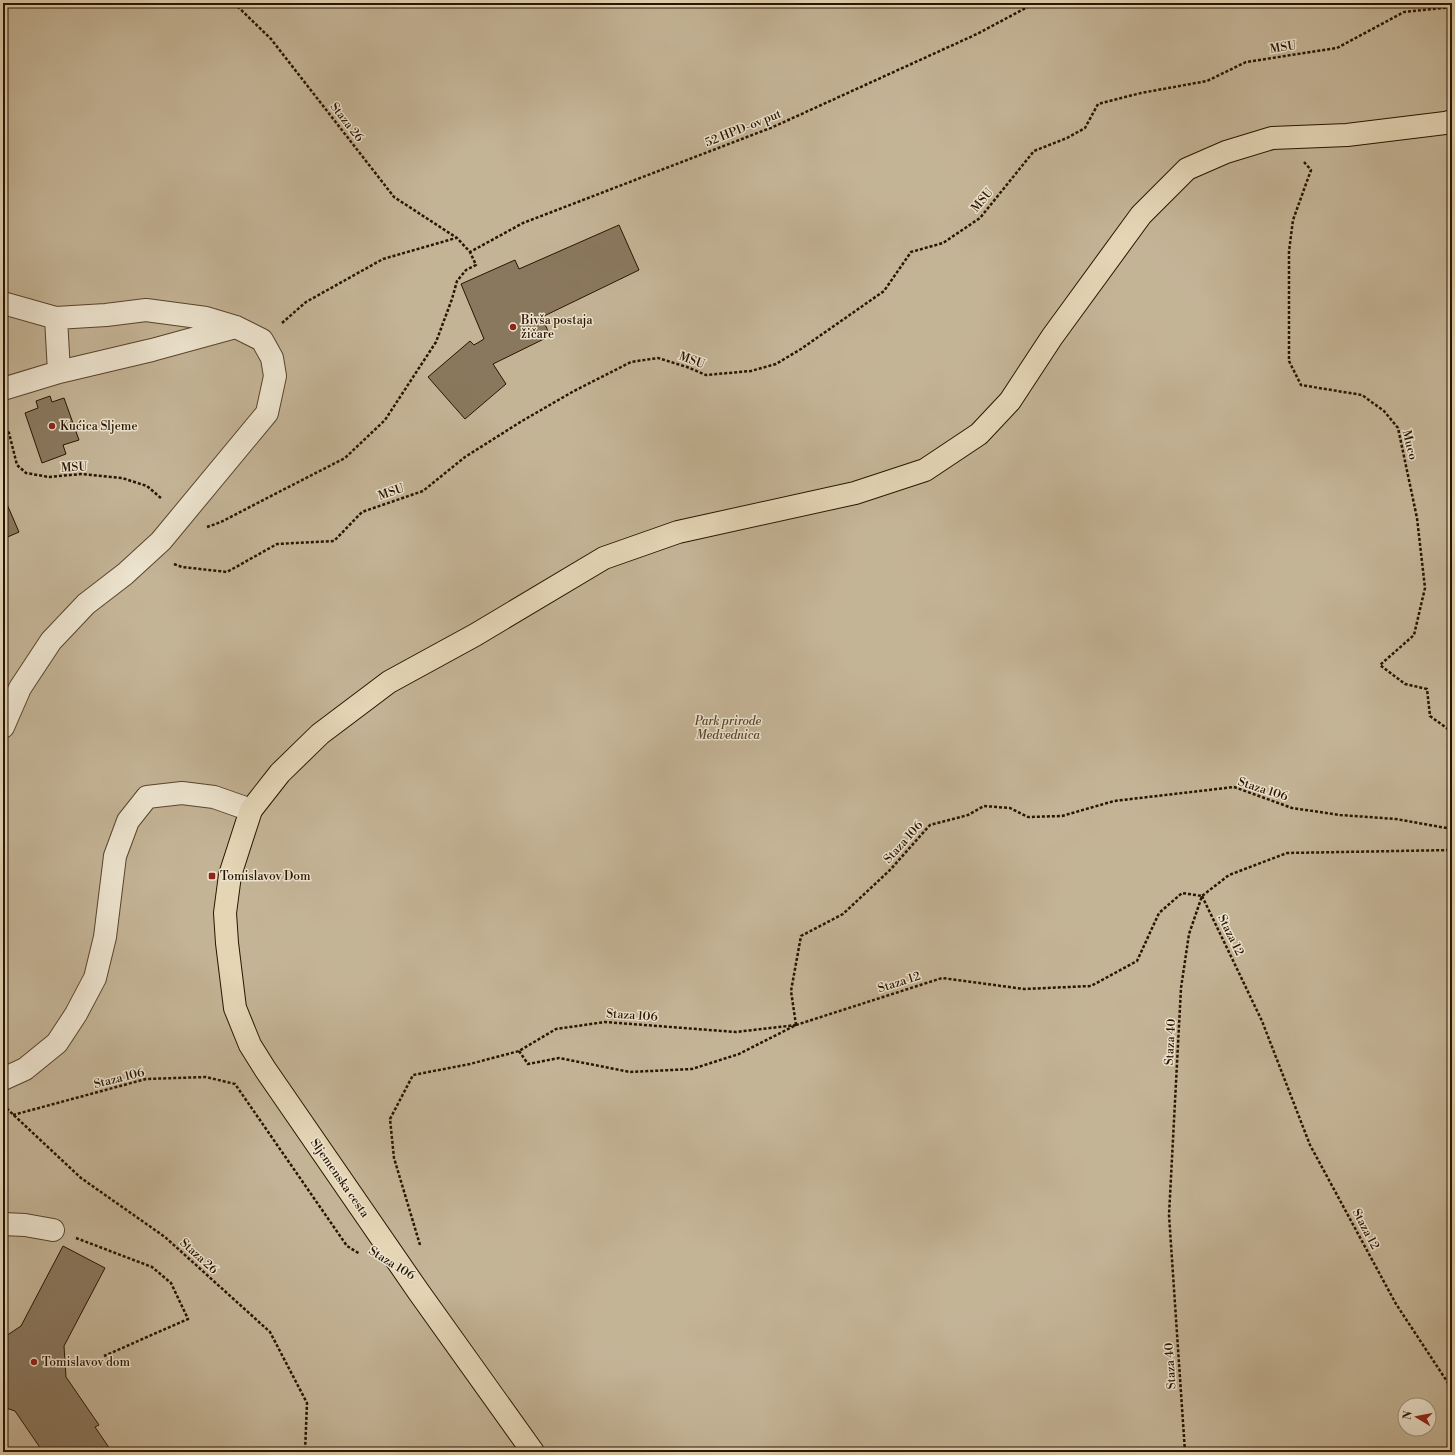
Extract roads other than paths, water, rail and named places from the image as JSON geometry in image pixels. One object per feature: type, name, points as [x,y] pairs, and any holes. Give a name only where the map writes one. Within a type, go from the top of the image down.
[{"type":"main road","points":[[251,810],[280,773],[320,734],[389,682],[475,635],[604,558],[678,532],[855,493],[925,470],[979,434],[1010,401],[1052,337],[1141,215],[1187,169],[1226,152],[1272,138],[1346,135],[1452,121]]},
{"type":"main road","name":"Sljemenska cesta","points":[[251,810],[230,875],[225,913],[235,1008],[250,1044],[269,1076],[533,1452]]},
{"type":"lane","points":[[3,303],[56,318],[106,315],[146,310],[206,318],[236,327],[262,340],[272,358],[275,376],[267,413],[161,541],[125,574],[86,604],[51,641],[20,688],[3,727]]},
{"type":"lane","points":[[56,318],[59,372]]},
{"type":"lane","points":[[3,389],[59,372],[152,350],[236,327]]},
{"type":"lane","points":[[3,1079],[25,1069],[57,1043],[76,1014],[96,978],[105,937],[115,856],[128,820],[147,797],[182,793],[214,797],[251,810]]},
{"type":"lane","points":[[3,1224],[24,1225],[54,1230]]},
{"type":"place","name":"Bivša postaja žičare","points":[[513,327]]},
{"type":"place","name":"Kućica Sljeme","points":[[52,426]]},
{"type":"place","name":"Tomislavov Dom","points":[[212,876]]},
{"type":"place","name":"Tomislavov dom","points":[[34,1362]]},
{"type":"park label","name":"Park prirode Medvednica","points":[[728,728]]}]
